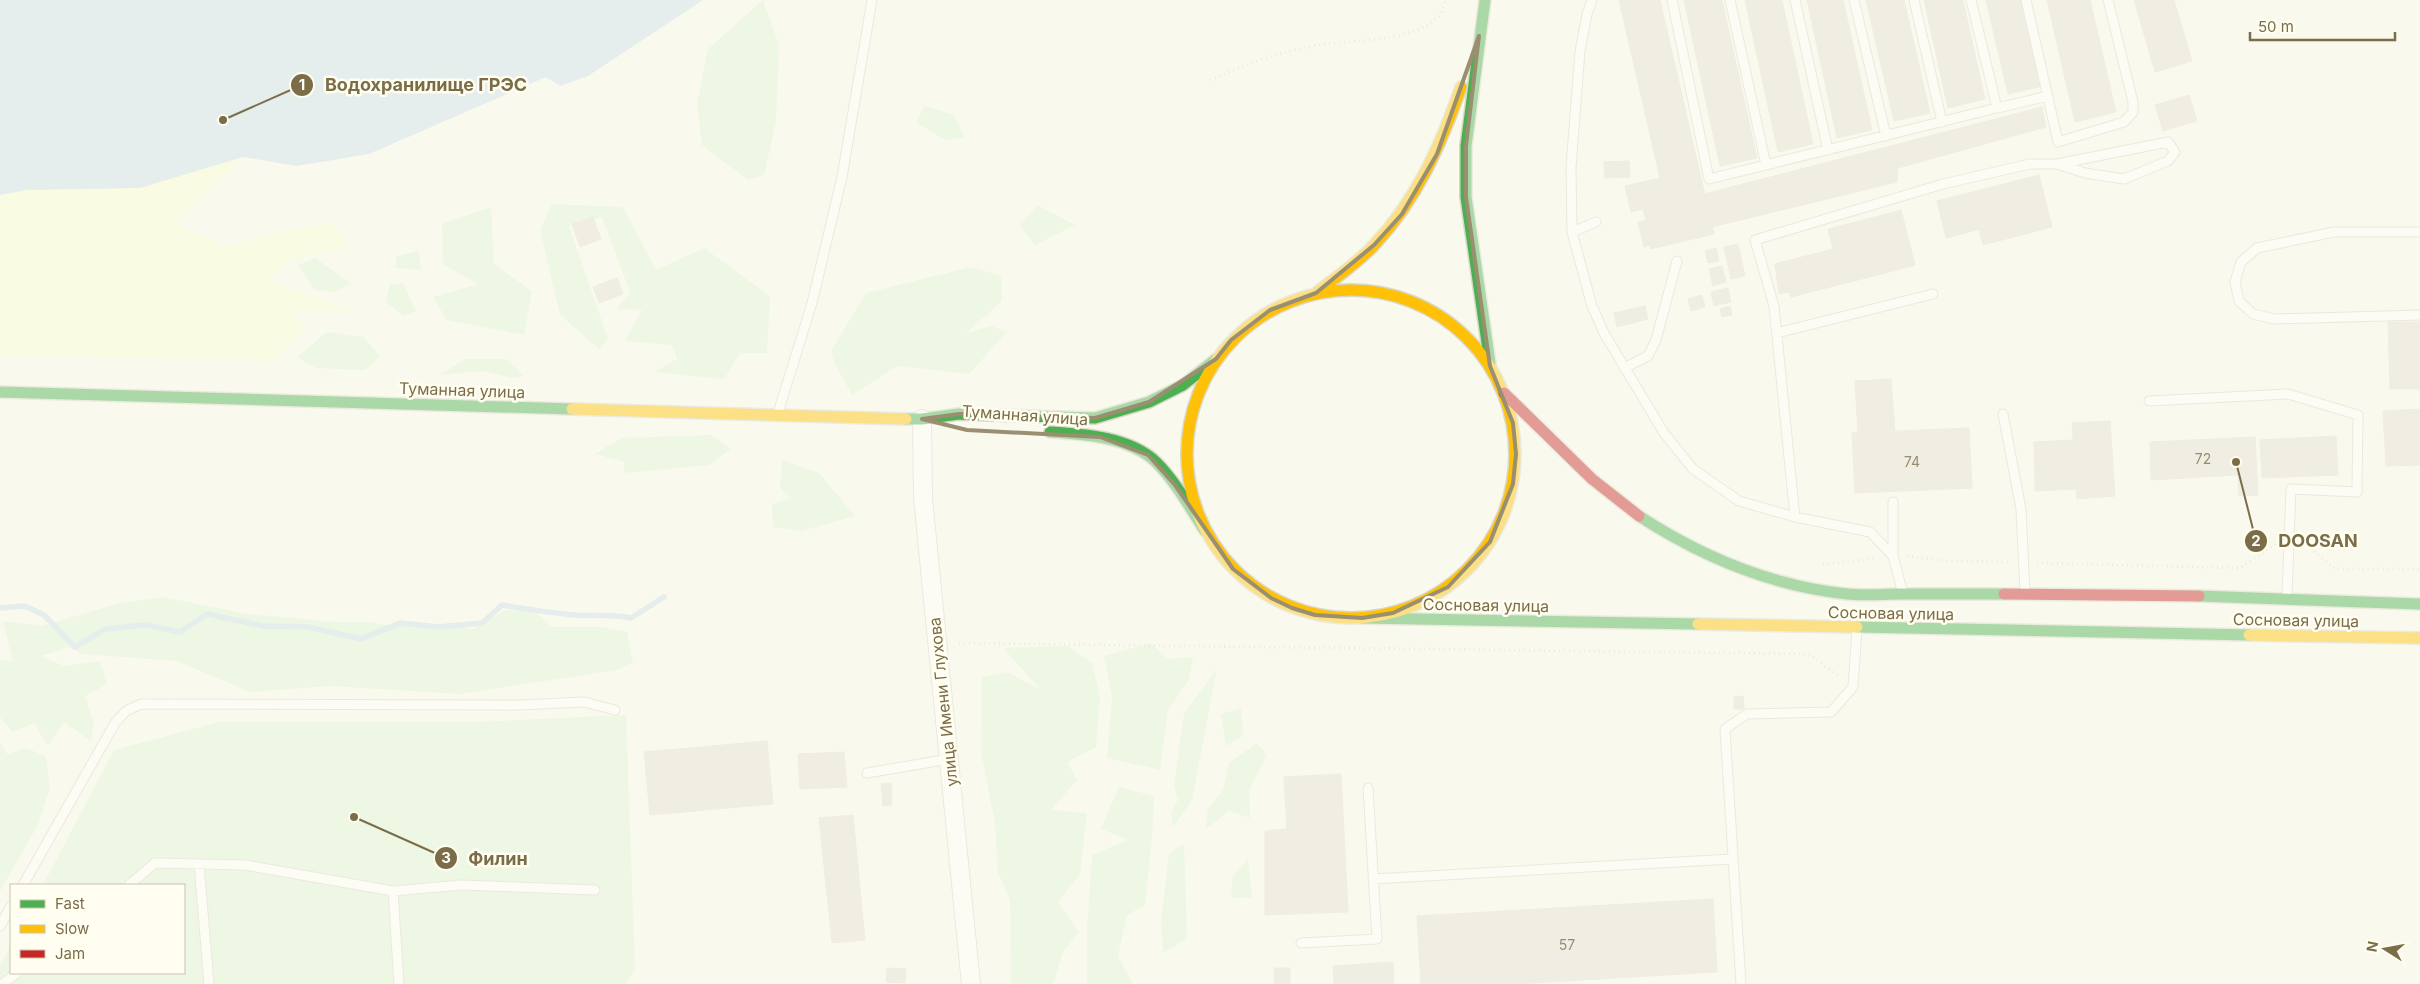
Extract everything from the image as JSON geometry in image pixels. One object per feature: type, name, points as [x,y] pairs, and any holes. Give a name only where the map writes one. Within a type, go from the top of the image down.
[{"type":"main road","points":[[1484,0],[1466,146],[1466,197],[1490,366]]},
{"type":"main road","points":[[1316,293],[1374,245],[1406,207],[1437,154],[1479,36]]},
{"type":"main road","points":[[1341,289],[1391,294],[1415,302],[1437,313],[1457,328],[1475,346],[1490,366],[1504,393],[1513,423],[1516,454],[1513,484],[1504,514],[1490,542],[1471,566],[1448,587],[1422,603],[1392,613],[1362,618],[1315,615],[1271,598],[1233,569],[1218,551],[1205,531],[1195,508],[1188,482],[1186,457],[1188,431],[1196,398],[1216,360],[1231,340],[1270,310],[1292,300],[1316,293],[1341,289]]},
{"type":"main road","name":"Туманная улица","points":[[0,392],[922,419],[960,414],[1096,418],[1150,402],[1182,384],[1216,360]]},
{"type":"main road","name":"Сосновая улица","points":[[1504,393],[1604,490],[1665,534],[1742,570],[1814,590],[1904,595],[2025,594],[2287,598],[2420,604]]},
{"type":"main road","name":"Туманная улица","points":[[922,419],[958,428]]},
{"type":"main road","name":"Туманная улица","points":[[1042,432],[1100,437],[1148,455],[1175,485],[1205,531]]},
{"type":"main road","name":"Сосновая улица","points":[[1362,618],[1857,629],[2420,638]]},
{"type":"street","name":"улица Имени Глухова","points":[[922,419],[923,498],[971,984]]},
{"type":"lane","points":[[777,415],[812,303],[842,177],[872,0]]},
{"type":"lane","points":[[1592,0],[1587,14],[1580,50],[1571,167],[1572,232],[1592,306],[1624,368],[1664,433],[1693,469],[1739,500],[1795,517],[1870,532],[1893,556]]},
{"type":"lane","points":[[1672,0],[1709,179],[2048,96]]},
{"type":"lane","points":[[1730,0],[1766,165]]},
{"type":"lane","points":[[1795,0],[1828,150]]},
{"type":"lane","points":[[1854,0],[1886,136]]},
{"type":"lane","points":[[1914,0],[1942,122]]},
{"type":"lane","points":[[1971,0],[1997,108]]},
{"type":"lane","points":[[2026,0],[2058,142],[2124,122],[2133,112],[2134,102],[2108,0]]},
{"type":"lane","points":[[1795,517],[1778,333],[1774,306],[1755,240],[1944,184],[2030,164],[2057,164],[2168,142],[2175,152],[2168,161],[2124,179],[2085,174],[2057,164]]},
{"type":"lane","points":[[1572,232],[1596,222]]},
{"type":"lane","points":[[2420,232],[2334,232],[2257,248],[2241,262],[2236,282],[2239,301],[2253,314],[2274,319],[2420,315]]},
{"type":"lane","points":[[1624,368],[1648,356],[1656,340],[1677,261]]},
{"type":"lane","points":[[1778,333],[1933,294]]},
{"type":"lane","points":[[2149,401],[2288,394],[2358,415],[2356,492],[2291,489],[2287,598]]},
{"type":"lane","points":[[2003,414],[2021,508],[2022,563],[2025,594]]},
{"type":"lane","points":[[1892,502],[1893,556],[1904,595]]},
{"type":"lane","points":[[1741,984],[1725,729],[1747,714],[1831,712],[1853,687],[1857,629]]},
{"type":"lane","points":[[24,884],[115,722],[126,711],[141,704],[521,705],[584,702],[615,710]]},
{"type":"lane","points":[[867,773],[949,759]]},
{"type":"lane","points":[[1301,943],[1377,939],[1368,788]]},
{"type":"lane","points":[[1373,879],[1733,860]]},
{"type":"lane","points":[[131,884],[156,863],[244,864],[393,891],[461,885],[595,890]]},
{"type":"lane","points":[[199,864],[209,984]]},
{"type":"lane","points":[[393,891],[399,984]]},
{"type":"lane","points":[[0,926],[10,908]]},
{"type":"lane","points":[[2,984],[16,974]]},
{"type":"path","points":[[1210,80],[1274,54],[1311,46],[1359,42],[1414,31],[1438,17],[1446,0]]},
{"type":"path","points":[[1814,590],[1818,566],[1893,556],[2022,563],[2240,568],[2277,544],[2289,543],[2306,544],[2335,569],[2420,568]]},
{"type":"path","points":[[1810,628],[1810,654]]},
{"type":"path","points":[[959,643],[1810,654],[1853,687]]},
{"type":"highlighted area","points":[[1479,36],[1466,146],[1466,197],[1490,366],[1513,423],[1516,454],[1513,484],[1490,542],[1448,587],[1393,613],[1362,618],[1315,615],[1292,608],[1271,598],[1233,569],[1175,485],[1148,455],[1100,437],[967,430],[922,419],[959,414],[1095,418],[1149,402],[1216,359],[1231,340],[1270,310],[1316,293],[1374,245],[1402,214],[1437,154]]},
{"type":"shaded area","points":[[763,0],[779,45],[776,121],[764,175],[748,180],[702,145],[697,104],[708,49]]},
{"type":"shaded area","points":[[925,106],[954,115],[965,138],[945,140],[916,122]]},
{"type":"shaded area","points":[[552,204],[623,207],[656,270],[704,248],[770,296],[767,353],[740,353],[724,379],[654,372],[677,359],[672,345],[625,341],[642,310],[617,309],[630,292],[602,217],[569,226],[608,339],[599,349],[560,315],[540,230]]},
{"type":"shaded area","points":[[1037,205],[1075,225],[1035,245],[1020,226]]},
{"type":"shaded area","points":[[491,207],[494,264],[532,291],[524,335],[447,320],[433,297],[478,284],[443,264],[442,224]]},
{"type":"shaded area","points":[[419,251],[421,270],[395,268],[397,256]]},
{"type":"shaded area","points":[[315,258],[351,283],[335,292],[315,290],[298,265]]},
{"type":"shaded area","points":[[971,267],[1001,276],[1002,301],[965,334],[991,326],[1007,332],[969,374],[897,366],[852,395],[834,362],[831,351],[866,293]]},
{"type":"shaded area","points":[[403,283],[416,311],[403,316],[386,302],[390,284]]},
{"type":"shaded area","points":[[327,332],[364,337],[380,357],[365,370],[316,368],[297,357]]},
{"type":"shaded area","points":[[466,359],[506,359],[524,376],[513,378],[484,371],[439,375]]},
{"type":"shaded area","points":[[711,435],[731,449],[709,465],[623,473],[625,462],[595,454],[621,438]]},
{"type":"shaded area","points":[[782,460],[819,473],[855,516],[801,531],[773,527],[772,504],[791,498],[780,488]]},
{"type":"shaded area","points":[[163,597],[248,614],[337,622],[368,622],[392,626],[428,624],[474,629],[505,610],[534,611],[552,627],[603,627],[627,632],[633,663],[617,670],[460,694],[330,686],[250,692],[177,661],[82,654],[70,647],[41,656],[64,666],[100,661],[107,684],[85,696],[94,724],[91,741],[64,722],[48,746],[34,723],[12,732],[0,717],[0,660],[13,661],[3,621],[42,626],[120,603]]},
{"type":"shaded area","points":[[1151,643],[1168,659],[1193,657],[1189,680],[1168,710],[1160,770],[1107,758],[1112,697],[1104,656]]},
{"type":"shaded area","points":[[1068,646],[1092,663],[1100,696],[1096,747],[1067,762],[1077,780],[1051,810],[1087,813],[1080,874],[1058,902],[1079,932],[1063,952],[1053,984],[1011,984],[1010,900],[998,872],[995,823],[981,751],[982,677],[1007,672],[1041,690],[1003,648]]},
{"type":"shaded area","points":[[1217,668],[1192,800],[1173,827],[1171,812],[1178,800],[1174,786],[1184,714]]},
{"type":"shaded area","points":[[1241,708],[1243,736],[1226,746],[1221,714]]},
{"type":"shaded area","points":[[626,715],[635,970],[626,984],[0,984],[0,966],[10,947],[10,974],[185,974],[185,884],[44,884],[114,750],[219,722],[477,722]]},
{"type":"shaded area","points":[[0,743],[7,754],[27,748],[46,757],[50,787],[38,825],[0,891]]},
{"type":"shaded area","points":[[1257,743],[1267,755],[1249,790],[1250,818],[1229,811],[1206,829],[1208,808],[1223,790],[1229,763]]},
{"type":"shaded area","points":[[1119,787],[1154,796],[1145,905],[1127,915],[1118,956],[1133,984],[1087,984],[1087,930],[1092,855],[1128,840],[1101,829]]},
{"type":"shaded area","points":[[1184,844],[1187,938],[1163,953],[1161,921],[1169,854]]},
{"type":"shaded area","points":[[1248,859],[1252,897],[1231,898],[1233,876]]},
{"type":"sand","points":[[243,157],[174,223],[226,246],[331,221],[349,247],[289,260],[271,281],[361,314],[294,310],[306,326],[276,361],[0,355],[0,195],[27,190],[140,188]]},
{"type":"water","points":[[0,0],[703,0],[588,76],[560,86],[546,77],[369,154],[297,166],[243,157],[140,188],[27,190],[0,195]]},
{"type":"building","points":[[1619,0],[1660,0],[1699,169],[1660,178]]},
{"type":"building","points":[[1684,0],[1722,0],[1757,158],[1720,166]]},
{"type":"building","points":[[1745,0],[1782,0],[1813,144],[1778,152]]},
{"type":"building","points":[[1807,0],[1843,0],[1872,130],[1837,138]]},
{"type":"building","points":[[1866,0],[1904,0],[1930,113],[1894,121]]},
{"type":"building","points":[[1924,0],[1963,0],[1985,99],[1948,108]]},
{"type":"building","points":[[1986,0],[2023,0],[2043,86],[2008,94]]},
{"type":"building","points":[[2047,0],[2090,0],[2116,112],[2075,122]]},
{"type":"building","points":[[2134,0],[2174,0],[2192,61],[2155,72]]},
{"type":"building","points":[[2189,95],[2197,121],[2163,131],[2155,105]]},
{"type":"building","points":[[2042,107],[2046,127],[1898,168],[1897,182],[1712,227],[1704,194]]},
{"type":"building","points":[[1629,161],[1630,177],[1605,178],[1604,162]]},
{"type":"building","points":[[1699,169],[1714,234],[1651,249],[1650,245],[1644,247],[1638,222],[1646,220],[1643,209],[1631,212],[1625,186]]},
{"type":"building","points":[[2039,175],[2048,211],[1946,238],[1937,201]]},
{"type":"building","points":[[1901,210],[1915,265],[1893,271],[1879,216]]},
{"type":"building","points":[[2048,211],[2052,227],[1983,245],[1979,229]]},
{"type":"building","points":[[1879,216],[1893,271],[1791,297],[1782,262],[1833,249],[1828,229]]},
{"type":"building","points":[[593,217],[601,239],[580,247],[572,224]]},
{"type":"building","points":[[1738,244],[1745,276],[1731,279],[1724,247]]},
{"type":"building","points":[[1716,248],[1719,261],[1708,263],[1705,251]]},
{"type":"building","points":[[1782,262],[1790,292],[1779,294],[1775,264]]},
{"type":"building","points":[[1722,266],[1726,282],[1713,286],[1709,269]]},
{"type":"building","points":[[617,278],[623,294],[599,303],[593,287]]},
{"type":"building","points":[[1728,288],[1731,302],[1714,306],[1711,292]]},
{"type":"building","points":[[1702,295],[1705,307],[1691,311],[1688,299]]},
{"type":"building","points":[[1645,306],[1648,319],[1617,327],[1614,313]]},
{"type":"building","points":[[1730,306],[1732,315],[1722,317],[1720,309]]},
{"type":"building","points":[[2388,322],[2420,322],[2420,389],[2390,389]]},
{"type":"building","points":[[1891,379],[1895,431],[1858,434],[1855,381]]},
{"type":"building","points":[[2420,409],[2420,465],[2386,466],[2383,411]]},
{"type":"building","points":[[2110,421],[2115,496],[2077,499],[2072,423]]},
{"type":"building","points":[[1969,428],[1972,488],[1855,493],[1852,433]]},
{"type":"building","points":[[2336,436],[2338,475],[2262,478],[2260,440]]},
{"type":"building","points":[[2255,437],[2258,495],[2239,496],[2238,475],[2151,480],[2150,442]]},
{"type":"building","points":[[2073,440],[2074,451],[2034,452],[2034,442]]},
{"type":"building","points":[[2074,451],[2075,478],[2035,480],[2034,452]]},
{"type":"building","points":[[2075,478],[2076,489],[2035,491],[2035,480]]},
{"type":"building","points":[[1743,696],[1744,709],[1734,709],[1734,697]]},
{"type":"building","points":[[767,741],[773,804],[650,815],[644,752]]},
{"type":"building","points":[[844,752],[847,787],[800,789],[798,754]]},
{"type":"building","points":[[1341,774],[1348,912],[1265,915],[1265,831],[1287,829],[1284,777]]},
{"type":"building","points":[[891,783],[892,805],[883,806],[881,784]]},
{"type":"building","points":[[853,815],[865,940],[832,943],[819,818]]},
{"type":"building","points":[[1713,899],[1717,972],[1517,984],[1421,984],[1417,916]]},
{"type":"building","points":[[1393,962],[1394,984],[1334,984],[1333,966]]},
{"type":"building","points":[[887,968],[906,969],[905,983],[886,982]]},
{"type":"building","points":[[1274,968],[1290,968],[1290,984],[1274,984]]},
{"type":"waterway","points":[[0,608],[25,606],[44,615],[75,647],[105,629],[146,625],[180,632],[207,614],[263,626],[308,627],[361,639],[400,623],[439,627],[482,623],[502,605],[567,614],[631,618],[664,597]]},
{"type":"traffic: fast","points":[[1485,0],[1466,146],[1466,197],[1490,363]]},
{"type":"traffic: fast","points":[[906,419],[922,419],[959,414],[1095,418],[1149,402],[1183,385],[1216,359]]},
{"type":"traffic: fast","points":[[0,392],[572,409]]},
{"type":"traffic: fast","points":[[1050,432],[1106,438],[1133,447],[1145,454],[1156,462],[1170,478],[1205,531]]},
{"type":"traffic: fast","points":[[1639,516],[1713,557],[1765,577],[1819,590],[1854,595],[2004,594]]},
{"type":"traffic: fast","points":[[2199,596],[2420,604]]},
{"type":"traffic: fast","points":[[1362,618],[1698,624]]},
{"type":"traffic: fast","points":[[1857,627],[2249,635]]},
{"type":"traffic: slow","points":[[1316,293],[1354,264],[1390,227],[1426,170],[1445,129],[1461,87]]},
{"type":"traffic: slow","points":[[1335,290],[1367,290],[1399,297],[1429,309],[1455,327],[1478,350],[1496,376],[1503,391],[1512,422],[1515,454],[1512,486],[1503,517],[1496,532],[1478,558],[1455,581],[1429,599],[1399,611],[1367,618],[1335,618],[1303,611],[1273,599],[1247,581],[1224,558],[1206,532],[1194,502],[1187,470],[1187,438],[1194,406],[1206,376],[1224,350],[1247,327],[1273,309],[1303,297],[1335,290]]},
{"type":"traffic: slow","points":[[572,409],[906,419]]},
{"type":"traffic: slow","points":[[1698,624],[1857,627]]},
{"type":"traffic: slow","points":[[2249,635],[2420,638]]},
{"type":"traffic: jam","points":[[1504,393],[1592,479],[1639,516]]},
{"type":"traffic: jam","points":[[2004,594],[2199,596]]},
{"type":"place","name":"Водохранилище ГРЭС","points":[[223,120]]},
{"type":"place","name":"DOOSAN","points":[[2236,462]]},
{"type":"place","name":"Филин","points":[[354,817]]}]
